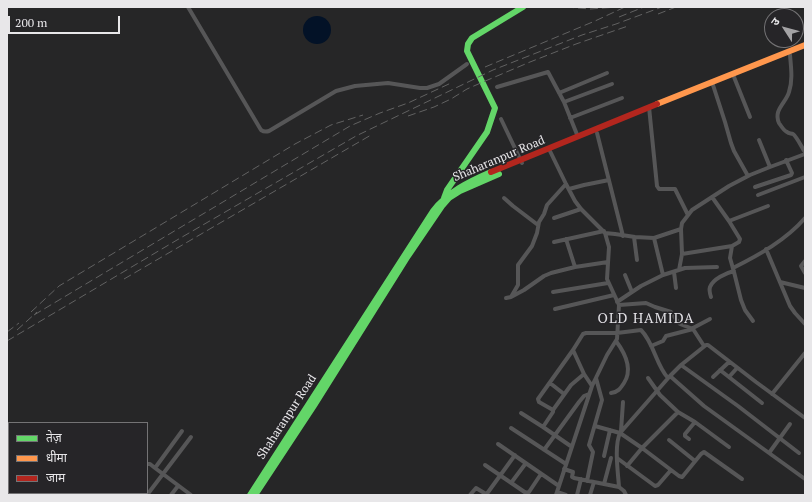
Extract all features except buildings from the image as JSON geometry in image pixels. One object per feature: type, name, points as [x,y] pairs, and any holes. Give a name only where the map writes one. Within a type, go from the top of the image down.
[{"type":"main road","points":[[445,200],[447,190],[454,178],[487,132],[496,108],[467,50],[468,44],[472,38],[521,8]]},
{"type":"main road","name":"Shaharanpur Road","points":[[550,150],[597,133],[650,109],[805,45]]},
{"type":"main road","name":"Shaharanpur Road","points":[[250,495],[432,211],[440,201],[445,200],[460,191],[521,162],[578,137],[805,49]]},
{"type":"main road","name":"Shaharanpur Road","points":[[255,495],[445,200]]},
{"type":"street","points":[[188,7],[263,132],[269,131],[336,91],[354,86],[388,83],[427,88],[439,84],[467,64]]},
{"type":"street","points":[[679,270],[682,254],[682,224],[692,210],[728,186],[748,176],[805,153],[794,135],[787,133],[784,130],[777,117],[777,112],[790,90],[792,72],[790,55]]},
{"type":"street","points":[[497,87],[547,72],[549,73],[564,102],[578,137]]},
{"type":"street","points":[[559,93],[607,73]]},
{"type":"street","points":[[734,77],[750,117]]},
{"type":"street","points":[[564,102],[612,84]]},
{"type":"street","points":[[713,85],[734,151],[748,176]]},
{"type":"street","points":[[570,118],[622,98]]},
{"type":"street","points":[[650,109],[657,186],[659,189],[675,189],[688,215]]},
{"type":"street","points":[[501,120],[521,162]]},
{"type":"street","points":[[597,133],[623,236]]},
{"type":"street","points":[[759,140],[770,167]]},
{"type":"street","points":[[550,150],[575,201],[604,232],[609,247],[608,283],[618,303],[616,341],[607,355],[592,386],[556,494],[566,495]]},
{"type":"street","points":[[755,187],[791,175],[792,173],[786,160]]},
{"type":"street","points":[[758,195],[805,178]]},
{"type":"street","points":[[569,189],[609,180]]},
{"type":"street","points":[[511,297],[518,285],[518,265],[532,246],[538,233],[538,225],[547,205],[566,184]]},
{"type":"street","points":[[682,254],[732,246],[740,240],[712,197]]},
{"type":"street","points":[[504,198],[538,225]]},
{"type":"street","points":[[729,221],[768,206]]},
{"type":"street","points":[[554,218],[582,209]]},
{"type":"street","points":[[710,297],[710,288],[725,274],[788,234],[804,220]]},
{"type":"street","points":[[554,242],[604,232],[623,236],[654,238],[681,229]]},
{"type":"street","points":[[634,237],[638,260]]},
{"type":"street","points":[[654,238],[663,275]]},
{"type":"street","points":[[566,239],[575,267]]},
{"type":"street","points":[[732,246],[730,258],[741,300],[752,321]]},
{"type":"street","points":[[766,249],[790,306],[805,324]]},
{"type":"street","points":[[805,261],[801,266],[805,273]]},
{"type":"street","points":[[506,298],[524,290],[548,274],[575,267],[608,262]]},
{"type":"street","points":[[618,303],[641,286],[663,275],[685,268],[717,267]]},
{"type":"street","points":[[674,272],[676,288]]},
{"type":"street","points":[[625,275],[632,292]]},
{"type":"street","points":[[780,282],[805,288]]},
{"type":"street","points":[[553,292],[608,283]]},
{"type":"street","points":[[555,309],[614,296]]},
{"type":"street","points":[[618,303],[646,303],[672,312],[680,324],[693,329],[704,346]]},
{"type":"street","points":[[651,346],[663,340],[666,336],[693,329],[710,319]]},
{"type":"street","points":[[553,410],[538,400],[582,335],[585,333],[617,333],[641,330],[645,334],[662,371],[704,406],[805,479]]},
{"type":"street","points":[[611,393],[619,390],[628,375],[626,359],[616,341]]},
{"type":"street","points":[[620,432],[681,365],[704,346],[708,345],[805,418]]},
{"type":"street","points":[[573,350],[584,374],[592,386]]},
{"type":"street","points":[[772,394],[805,353]]},
{"type":"street","points":[[713,377],[729,362]]},
{"type":"street","points":[[681,365],[799,453]]},
{"type":"street","points":[[730,377],[737,368]]},
{"type":"street","points":[[720,370],[762,403]]},
{"type":"street","points":[[543,427],[564,394],[574,382],[584,374]]},
{"type":"street","points":[[587,481],[593,452],[589,445],[602,400],[596,377]]},
{"type":"street","points":[[648,378],[664,400],[678,412],[695,422],[728,447]]},
{"type":"street","points":[[550,383],[564,394]]},
{"type":"street","points":[[544,450],[582,398],[589,394]]},
{"type":"street","points":[[618,487],[618,439],[623,402]]},
{"type":"street","points":[[627,466],[642,448],[678,412]]},
{"type":"street","points":[[522,413],[572,447]]},
{"type":"street","points":[[689,439],[685,436],[685,434],[695,422]]},
{"type":"street","points":[[769,453],[790,424]]},
{"type":"street","points":[[595,426],[620,432],[682,477],[702,453],[706,453],[742,479]]},
{"type":"street","points":[[511,428],[573,472],[572,478],[618,487],[624,490],[626,495]]},
{"type":"street","points":[[604,456],[610,430]]},
{"type":"street","points":[[155,468],[182,431]]},
{"type":"street","points":[[150,494],[163,474],[191,438]]},
{"type":"street","points":[[669,440],[695,461]]},
{"type":"street","points":[[498,444],[559,486]]},
{"type":"street","points":[[470,495],[476,488],[486,494],[514,455]]},
{"type":"street","points":[[604,484],[611,458]]},
{"type":"street","points":[[617,458],[655,486],[658,485],[671,470]]},
{"type":"street","points":[[511,483],[526,463]]},
{"type":"street","points":[[148,464],[190,495]]},
{"type":"street","points":[[485,465],[528,493],[541,474]]},
{"type":"street","points":[[577,495],[581,479]]},
{"type":"street","points":[[590,494],[594,482]]},
{"type":"street","points":[[171,495],[178,486]]},
{"type":"water","points":[[317,16],[323,17],[327,20],[330,24],[330,36],[327,40],[323,43],[317,44],[311,43],[307,40],[304,36],[303,30],[304,24],[307,20],[311,17]]},
{"type":"railway","points":[[566,7],[590,9],[618,7]]},
{"type":"railway","points":[[485,67],[625,7]]},
{"type":"railway","points":[[619,17],[644,7]]},
{"type":"railway","points":[[7,341],[356,136],[493,70],[582,35],[662,7]]},
{"type":"railway","points":[[658,14],[676,7]]},
{"type":"railway","points":[[408,116],[434,107],[467,89],[530,62],[628,26]]},
{"type":"railway","points":[[34,315],[350,126],[408,103],[451,83]]},
{"type":"railway","points":[[31,312],[59,286],[295,144],[331,125],[363,115]]},
{"type":"railway","points":[[124,279],[371,135]]},
{"type":"railway","points":[[17,330],[37,312]]},
{"type":"railway","points":[[7,332],[19,323]]},
{"type":"traffic: fast","points":[[445,201],[444,198],[447,190],[487,132],[495,108],[467,51],[468,44],[472,38],[523,7]]},
{"type":"traffic: fast","points":[[250,495],[433,211],[445,198],[459,188],[491,172]]},
{"type":"traffic: fast","points":[[255,495],[315,404],[408,256],[442,206],[449,198],[460,191],[499,174]]},
{"type":"traffic: slow","points":[[657,104],[805,45]]},
{"type":"traffic: jam","points":[[491,172],[657,104]]},
{"type":"district","name":"OLD HAMIDA","points":[[646,319]]}]
